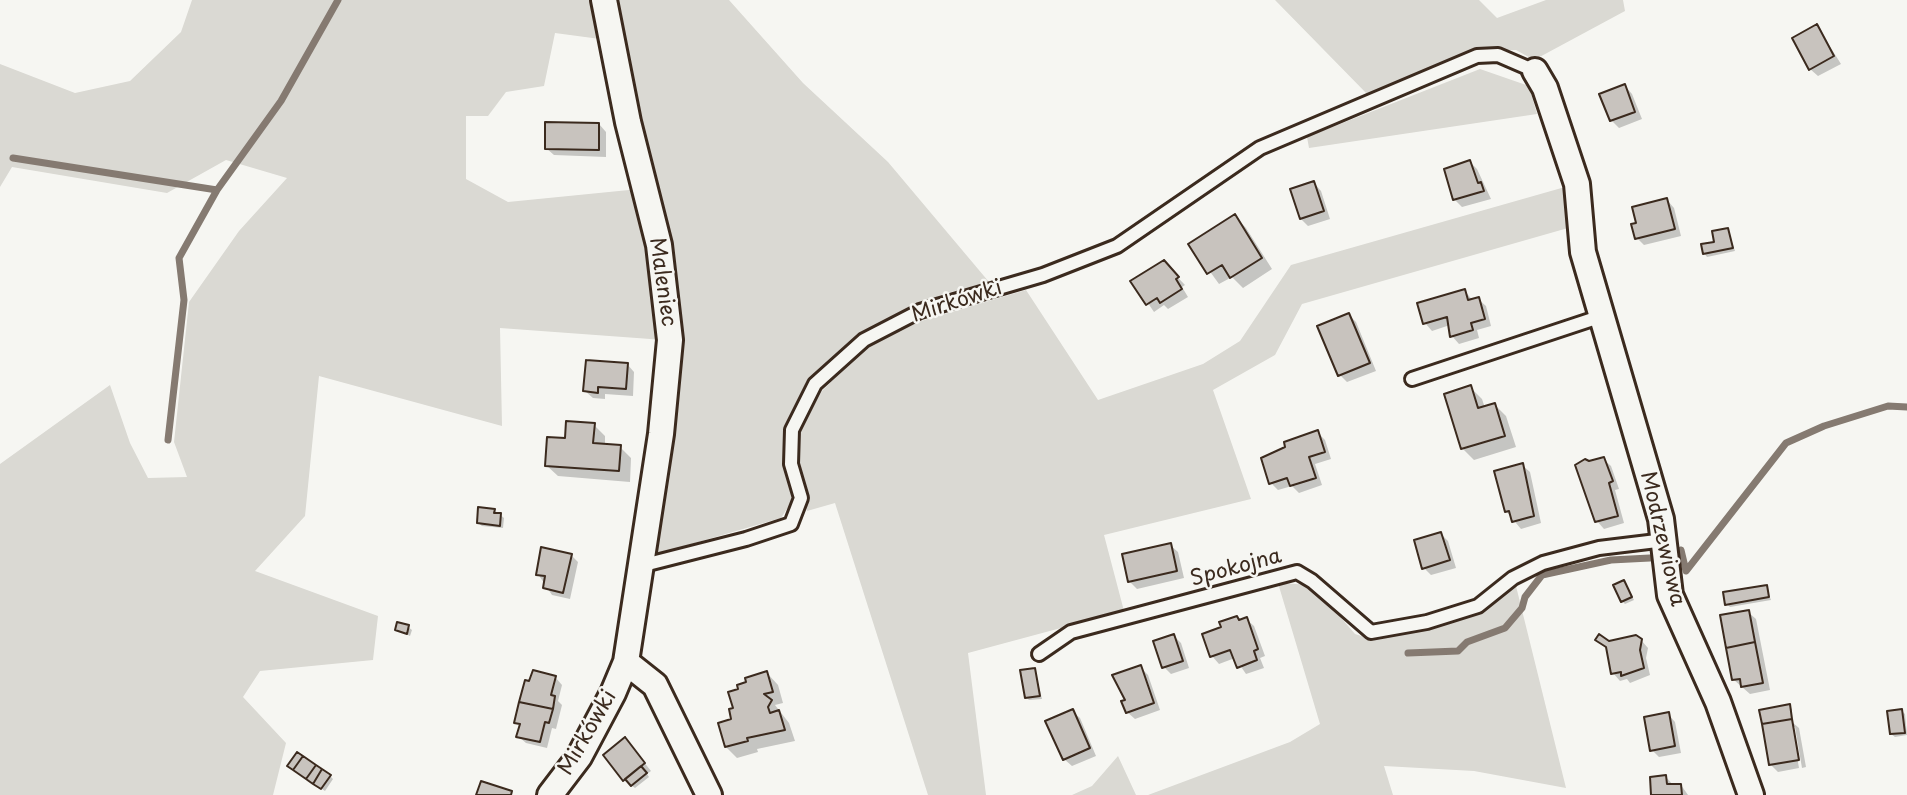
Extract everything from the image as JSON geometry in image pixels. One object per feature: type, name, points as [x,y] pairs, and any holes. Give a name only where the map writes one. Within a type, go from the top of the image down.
[{"type":"street","name":"Maleniec","points":[[604,0],[628,122],[659,245],[670,340],[661,434],[639,567]]},
{"type":"street","name":"Modrzewiowa","points":[[1535,71],[1545,89],[1577,184],[1583,252],[1665,540],[1670,595],[1718,702],[1751,795]]},
{"type":"street","name":"Mirkówki","points":[[550,795],[579,757],[626,662],[639,567]]},
{"type":"street","points":[[626,662],[655,685],[709,795]]},
{"type":"lane","name":"Mirkówki","points":[[639,567],[746,539],[791,524],[801,498],[791,464],[792,430],[815,384],[864,340],[920,311],[1042,275],[1118,246],[1260,148],[1477,56],[1498,55],[1535,71]]},
{"type":"lane","points":[[1412,379],[1602,316]]},
{"type":"lane","name":"Spokojna","points":[[1039,654],[1071,632],[1297,572],[1312,581],[1371,632],[1427,622],[1478,606],[1513,578],[1543,563],[1599,548],[1665,540]]},
{"type":"shaded area","points":[[192,0],[598,0],[600,39],[555,33],[544,86],[506,92],[488,116],[466,116],[466,179],[508,202],[639,189],[664,340],[500,328],[502,426],[319,376],[305,516],[255,571],[378,616],[373,660],[260,671],[243,697],[286,743],[273,795],[0,795],[0,464],[110,385],[130,443],[148,478],[187,477],[174,442],[189,302],[239,231],[287,178],[226,160],[167,193],[12,167],[0,187],[0,64],[75,93],[130,81],[181,32]]},
{"type":"shaded area","points":[[611,0],[729,0],[803,83],[888,162],[989,282],[943,294],[862,331],[806,382],[786,432],[794,498],[781,518],[650,556],[675,353]]},
{"type":"shaded area","points":[[1275,0],[1479,0],[1497,18],[1546,0],[1623,0],[1625,11],[1534,60],[1516,50],[1472,50],[1369,96]]},
{"type":"shaded area","points":[[1480,69],[1529,86],[1537,114],[1309,148],[1307,137]]},
{"type":"shaded area","points":[[1565,187],[1568,228],[1302,304],[1275,355],[1213,390],[1251,499],[1104,535],[1124,611],[968,653],[986,795],[928,795],[835,503],[807,511],[799,464],[799,432],[822,391],[866,346],[921,321],[1026,290],[1098,400],[1203,364],[1240,341],[1291,265]]},
{"type":"shaded area","points":[[1278,583],[1313,585],[1355,634],[1371,639],[1423,630],[1482,610],[1516,586],[1566,788],[1474,771],[1384,766],[1393,795],[1148,795],[1290,742],[1320,724]]},
{"type":"shaded area","points":[[1118,756],[1136,795],[1072,795],[1092,786]]},
{"type":"building","points":[[1817,24],[1834,56],[1809,70],[1792,38]]},
{"type":"building","points":[[1625,84],[1635,112],[1610,121],[1599,94]]},
{"type":"building","points":[[545,122],[599,123],[599,150],[545,149]]},
{"type":"building","points":[[1470,160],[1478,183],[1481,182],[1484,191],[1453,200],[1444,169]]},
{"type":"building","points":[[1314,181],[1324,211],[1300,219],[1290,189]]},
{"type":"building","points":[[1667,198],[1675,229],[1635,239],[1631,224],[1636,223],[1632,207]]},
{"type":"building","points":[[1235,214],[1262,258],[1230,278],[1222,265],[1207,274],[1188,244]]},
{"type":"building","points":[[1728,228],[1733,248],[1703,254],[1701,244],[1714,242],[1712,231]]},
{"type":"building","points":[[1164,260],[1179,277],[1176,279],[1182,289],[1160,303],[1157,298],[1146,305],[1130,281]]},
{"type":"building","points":[[1465,289],[1468,300],[1479,297],[1485,319],[1471,323],[1473,330],[1450,337],[1447,317],[1423,324],[1417,303]]},
{"type":"building","points":[[1349,313],[1370,363],[1338,376],[1317,326]]},
{"type":"building","points":[[586,360],[628,363],[626,389],[598,387],[598,393],[583,391]]},
{"type":"building","points":[[1471,385],[1478,408],[1495,403],[1505,436],[1461,449],[1444,394]]},
{"type":"building","points":[[566,421],[595,423],[593,443],[621,445],[619,471],[545,466],[547,437],[565,438]]},
{"type":"building","points":[[1318,430],[1325,452],[1309,457],[1316,478],[1290,486],[1287,478],[1269,484],[1261,458],[1285,447],[1284,442]]},
{"type":"building","points":[[1604,457],[1613,481],[1609,483],[1618,516],[1595,522],[1575,465],[1585,459],[1589,461]]},
{"type":"building","points":[[1523,463],[1534,516],[1512,522],[1509,511],[1505,512],[1494,471]]},
{"type":"building","points":[[478,507],[495,509],[494,513],[501,513],[500,526],[477,523]]},
{"type":"building","points":[[1441,532],[1450,560],[1422,569],[1414,540]]},
{"type":"building","points":[[1171,543],[1177,571],[1128,582],[1122,554]]},
{"type":"building","points":[[541,547],[572,554],[563,593],[543,588],[545,576],[536,575]]},
{"type":"building","points":[[1624,580],[1632,597],[1621,602],[1613,585]]},
{"type":"building","points":[[1767,585],[1769,597],[1725,605],[1723,592]]},
{"type":"building","points":[[1749,610],[1755,642],[1726,648],[1720,615]]},
{"type":"building","points":[[1237,616],[1239,620],[1247,617],[1258,649],[1254,651],[1257,660],[1237,668],[1230,650],[1210,657],[1202,634],[1221,627],[1219,622]]},
{"type":"building","points":[[397,622],[409,625],[407,634],[395,630]]},
{"type":"building","points":[[1174,634],[1183,661],[1162,668],[1153,641]]},
{"type":"building","points":[[1599,634],[1609,641],[1636,635],[1642,639],[1640,650],[1644,668],[1621,676],[1621,672],[1611,674],[1606,647],[1595,640]]},
{"type":"building","points":[[1755,642],[1763,683],[1741,687],[1740,679],[1732,680],[1726,648]]},
{"type":"building","points":[[1141,665],[1154,703],[1126,713],[1121,701],[1125,700],[1112,675]]},
{"type":"building","points":[[1035,668],[1040,696],[1025,698],[1020,670]]},
{"type":"building","points":[[533,670],[556,676],[551,695],[555,696],[553,709],[519,702],[525,680],[529,681]]},
{"type":"building","points":[[767,671],[773,692],[764,694],[772,700],[768,707],[770,713],[779,710],[785,730],[747,738],[748,741],[725,747],[718,723],[731,719],[729,709],[733,708],[728,692],[738,689],[737,685],[746,682],[745,678]]},
{"type":"building","points":[[519,702],[553,709],[549,723],[545,722],[540,742],[516,737],[520,724],[514,723]]},
{"type":"building","points":[[1790,704],[1792,719],[1762,724],[1759,710]]},
{"type":"building","points":[[1073,709],[1090,748],[1063,760],[1045,721]]},
{"type":"building","points":[[1902,709],[1905,733],[1890,734],[1887,711]]},
{"type":"building","points":[[1669,712],[1675,746],[1650,751],[1644,717]]},
{"type":"building","points":[[1792,719],[1799,760],[1769,765],[1762,724]]},
{"type":"building","points":[[625,737],[645,763],[623,781],[603,755]]},
{"type":"building","points":[[297,752],[303,756],[293,770],[287,766]]},
{"type":"building","points":[[303,756],[316,765],[306,779],[293,770]]},
{"type":"building","points":[[316,765],[322,769],[313,784],[306,779]]},
{"type":"building","points":[[641,766],[647,773],[631,786],[625,779]]},
{"type":"building","points":[[322,769],[331,775],[321,789],[313,784]]},
{"type":"building","points":[[1666,775],[1667,784],[1681,784],[1682,795],[1651,795],[1650,777]]},
{"type":"building","points":[[481,781],[512,791],[511,795],[476,795]]},
{"type":"waterway","points":[[168,440],[184,300],[179,258],[217,190],[281,101],[338,0]]},
{"type":"waterway","points":[[13,158],[217,190]]},
{"type":"waterway","points":[[1681,550],[1686,571],[1786,443],[1824,426],[1888,406],[1907,407]]},
{"type":"waterway","points":[[1408,653],[1458,651],[1467,642],[1505,628],[1522,608],[1525,597],[1542,575],[1611,560],[1650,558]]}]
